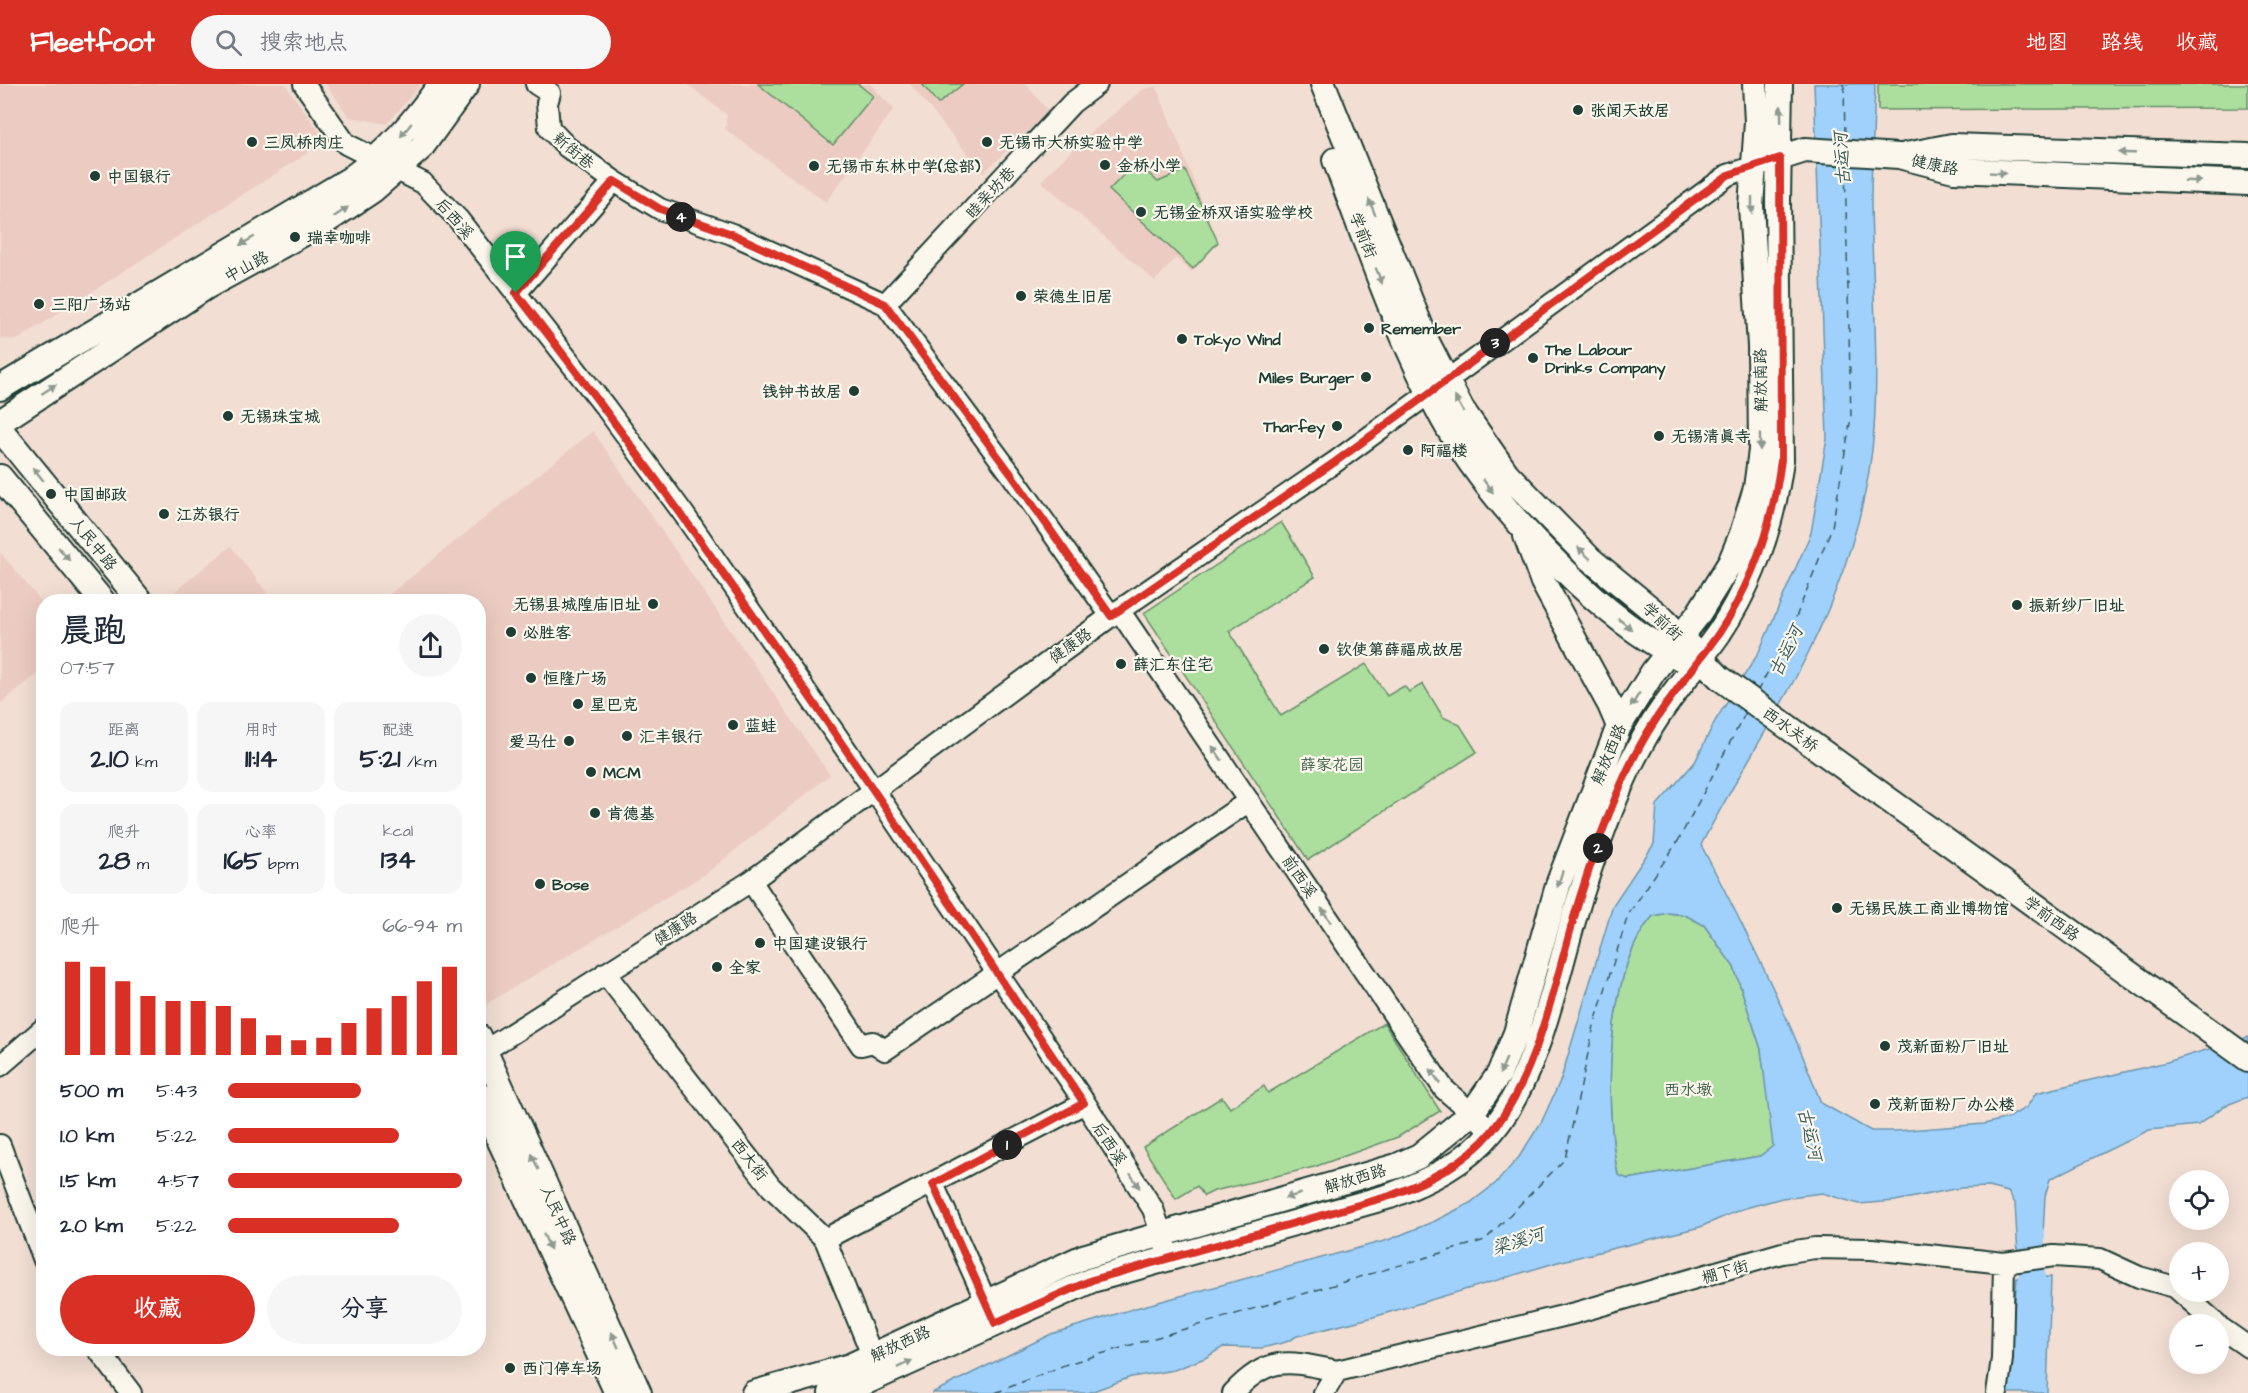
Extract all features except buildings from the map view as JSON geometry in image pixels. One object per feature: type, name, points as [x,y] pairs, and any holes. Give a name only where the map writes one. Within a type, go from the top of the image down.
[{"type":"main road","name":"中山路","points":[[0,422],[206,287],[328,220],[388,165],[398,140],[441,84]]},
{"type":"main road","name":"中山路","points":[[0,388],[301,211],[422,147],[467,84]]},
{"type":"main road","name":"学前街","points":[[1306,84],[1375,264],[1438,385],[1461,408],[1507,474],[1590,559],[1662,618],[1675,644],[1720,678]]},
{"type":"main road","name":"学前街","points":[[1323,84],[1427,342],[1444,421],[1475,467],[1525,531],[1587,593],[1646,641],[1675,644]]},
{"type":"main road","name":"解放南路","points":[[1675,644],[1730,563],[1756,488],[1761,450],[1760,369],[1752,206],[1757,122],[1755,84]]},
{"type":"main road","name":"解放南路","points":[[1697,661],[1719,633],[1746,587],[1761,552],[1776,495],[1781,460],[1780,84]]},
{"type":"main road","name":"健康路","points":[[1899,156],[1952,146],[2248,156]]},
{"type":"main road","points":[[1780,158],[1805,150],[1899,156]]},
{"type":"main road","name":"健康路","points":[[1899,156],[1953,170],[2248,183]]},
{"type":"main road","name":"人民中路","points":[[0,429],[134,594]]},
{"type":"main road","name":"人民中路","points":[[0,477],[96,594]]},
{"type":"main road","points":[[1525,531],[1543,582],[1610,705],[1619,726]]},
{"type":"main road","name":"解放西路","points":[[831,1393],[858,1386],[991,1313],[1083,1257],[1397,1166],[1419,1156],[1472,1113],[1500,1074],[1516,1033],[1559,882],[1619,726],[1653,672],[1675,644]]},
{"type":"main road","name":"解放西路","points":[[754,1393],[850,1366],[872,1355],[1092,1280],[1390,1196],[1427,1182],[1463,1160],[1492,1131],[1520,1085],[1538,1036],[1582,889],[1640,745],[1675,688],[1697,661]]},
{"type":"main road","name":"西水关桥","points":[[1720,678],[1862,781]]},
{"type":"main road","name":"学前西路","points":[[1862,781],[2248,1059]]},
{"type":"main road","name":"人民中路","points":[[486,1058],[639,1393]]},
{"type":"main road","name":"人民中路","points":[[486,1111],[617,1393]]},
{"type":"street","name":"后西溪","points":[[304,84],[346,144],[423,183],[458,219],[683,513],[874,790],[1084,1103],[1153,1209],[1169,1257]]},
{"type":"street","name":"睦亲坊巷","points":[[885,304],[1072,103],[1097,84]]},
{"type":"street","name":"新街巷","points":[[548,87],[549,128],[567,147],[614,181],[660,209],[742,238],[885,304],[1115,613]]},
{"type":"street","name":"健康路","points":[[486,1044],[606,973],[751,881],[1115,613],[1335,462],[1728,175],[1780,158]]},
{"type":"street","points":[[516,293],[614,181]]},
{"type":"street","name":"前西溪","points":[[1115,613],[1249,801],[1444,1089],[1492,1131]]},
{"type":"street","points":[[751,881],[861,1046],[873,1042],[885,1050],[1249,801]]},
{"type":"street","name":"西大街","points":[[606,973],[771,1187],[825,1239],[872,1355]]},
{"type":"street","points":[[0,1066],[36,1035]]},
{"type":"street","points":[[825,1239],[1084,1103]]},
{"type":"street","points":[[0,1145],[36,1239]]},
{"type":"street","points":[[933,1184],[991,1313]]},
{"type":"street","name":"棚下街","points":[[1233,1393],[1247,1378],[1272,1363],[1302,1364],[1337,1371],[1575,1313],[1793,1251],[1815,1248],[1872,1249],[2004,1263],[2054,1256],[2100,1259],[2139,1277],[2175,1287],[2206,1314]]},
{"type":"street","points":[[1997,1393],[2002,1359],[2004,1263]]},
{"type":"street","name":"棚下街","points":[[2229,1333],[2248,1347]]},
{"type":"street","points":[[103,1356],[131,1393]]},
{"type":"street","points":[[1324,1393],[1337,1371]]},
{"type":"shaded area","points":[[0,84],[285,84],[326,141],[17,340],[0,338]]},
{"type":"shaded area","points":[[326,84],[421,84],[387,124],[349,117]]},
{"type":"shaded area","name":"无锡市东林中学(总部)","points":[[687,84],[870,84],[894,109],[826,202],[725,129],[727,115]]},
{"type":"shaded area","name":"无锡市大桥实验中学","points":[[910,84],[1026,84],[1049,112],[983,173]]},
{"type":"shaded area","name":"无锡金桥双语实验学校","points":[[1156,86],[1218,242],[1191,272],[1176,258],[1155,281],[1041,181],[1081,141],[1142,90]]},
{"type":"shaded area","points":[[593,431],[830,775],[704,875],[486,1004],[486,594],[390,594]]},
{"type":"shaded area","points":[[231,546],[268,594],[171,594]]},
{"type":"shaded area","points":[[0,552],[36,595],[36,675],[0,704]]},
{"type":"green space","points":[[758,84],[858,84],[873,96],[833,145]]},
{"type":"green space","points":[[922,84],[963,84],[938,104]]},
{"type":"green space","points":[[1878,84],[2248,84],[2248,108],[1878,110]]},
{"type":"green space","points":[[1136,162],[1158,182],[1185,170],[1218,242],[1193,269],[1109,190]]},
{"type":"green space","name":"薛家花园","points":[[1281,522],[1315,577],[1229,631],[1281,716],[1366,664],[1387,696],[1404,686],[1409,692],[1423,684],[1443,717],[1460,725],[1477,752],[1308,860],[1144,613]]},
{"type":"green space","name":"西水墩","points":[[1668,913],[1685,915],[1704,925],[1734,967],[1761,1049],[1774,1140],[1772,1150],[1760,1156],[1628,1179],[1618,1175],[1611,1113],[1612,1040],[1617,1004],[1625,970],[1637,940],[1653,916]]},
{"type":"green space","points":[[1384,1023],[1440,1111],[1398,1137],[1314,1167],[1214,1191],[1204,1196],[1197,1186],[1176,1199],[1143,1147],[1222,1097],[1230,1108],[1264,1086],[1268,1093]]},
{"type":"water","points":[[1814,84],[1875,84],[1871,202],[1876,344],[1875,401],[1872,450],[1860,512],[1835,592],[1806,658],[1701,845],[1780,1004],[1821,1103],[1871,1131],[1984,1124],[2008,1118],[2027,1107],[2036,1093],[2167,1062],[2248,1037],[2248,1097],[2224,1106],[2198,1125],[2149,1130],[2050,1179],[2045,1196],[2042,1252],[2018,1255],[2015,1203],[2008,1192],[1988,1187],[1959,1188],[1895,1201],[1859,1204],[1822,1193],[1782,1198],[1742,1209],[1700,1227],[1558,1262],[1370,1318],[1297,1336],[1286,1342],[1262,1348],[1223,1347],[1205,1358],[1174,1370],[1131,1377],[1088,1393],[932,1393],[1051,1334],[1136,1308],[1388,1240],[1435,1221],[1470,1203],[1496,1183],[1519,1157],[1542,1121],[1561,1079],[1613,905],[1654,844],[1657,805],[1695,762],[1715,721],[1758,654],[1811,533],[1827,438]],"holes":[[[1668,913],[1685,915],[1704,925],[1734,967],[1761,1049],[1773,1146],[1760,1156],[1628,1179],[1618,1175],[1611,1113],[1612,1040],[1617,1004],[1625,970],[1637,940],[1653,916]]]},
{"type":"water","points":[[2051,1277],[2047,1393],[2006,1393],[2017,1278]]},
{"type":"waterway","points":[[2032,1235],[2032,1312]]},
{"type":"ferry route","points":[[1844,84],[1845,140]]},
{"type":"ferry route","points":[[1757,692],[1792,627],[1832,527],[1851,418],[1845,163]]},
{"type":"ferry route","points":[[995,1393],[1067,1364],[1485,1240],[1565,1159],[1594,1026],[1628,915],[1678,841],[1746,712]]},
{"type":"place","name":"张闻天故居","points":[[1578,110]]},
{"type":"place","name":"三凤桥肉庄","points":[[252,142]]},
{"type":"place","name":"无锡市大桥实验中学","points":[[987,142]]},
{"type":"place","name":"金桥小学","points":[[1105,165]]},
{"type":"place","name":"无锡市东林中学(总部)","points":[[814,166]]},
{"type":"place","name":"中国银行","points":[[95,176]]},
{"type":"place","name":"无锡金桥双语实验学校","points":[[1141,212]]},
{"type":"place","name":"瑞幸咖啡","points":[[295,237]]},
{"type":"place","name":"荣德生旧居","points":[[1021,296]]},
{"type":"place","name":"三阳广场站","points":[[39,304]]},
{"type":"place","name":"Remember","points":[[1369,328]]},
{"type":"place","name":"Tokyo Wind","points":[[1182,339]]},
{"type":"place","name":"The Labour Drinks Company","points":[[1533,358]]},
{"type":"place","name":"Miles Burger","points":[[1366,377]]},
{"type":"place","name":"钱钟书故居","points":[[854,391]]},
{"type":"place","name":"无锡珠宝城","points":[[228,416]]},
{"type":"place","name":"Tharfey","points":[[1337,426]]},
{"type":"place","name":"无锡清真寺","points":[[1659,436]]},
{"type":"place","name":"阿福楼","points":[[1408,450]]},
{"type":"place","name":"中国邮政","points":[[51,494]]},
{"type":"place","name":"江苏银行","points":[[164,514]]},
{"type":"place","name":"无锡县城隍庙旧址","points":[[653,604]]},
{"type":"place","name":"振新纱厂旧址","points":[[2017,605]]},
{"type":"place","name":"必胜客","points":[[511,632]]},
{"type":"place","name":"钦使第薛福成故居","points":[[1324,649]]},
{"type":"place","name":"薛汇东住宅","points":[[1121,664]]},
{"type":"place","name":"恒隆广场","points":[[531,678]]},
{"type":"place","name":"星巴克","points":[[578,704]]},
{"type":"place","name":"蓝蛙","points":[[733,725]]},
{"type":"place","name":"汇丰银行","points":[[627,736]]},
{"type":"place","name":"爱马仕","points":[[569,741]]},
{"type":"place","name":"MCM","points":[[591,772]]},
{"type":"place","name":"肯德基","points":[[595,813]]},
{"type":"place","name":"Bose","points":[[540,884]]},
{"type":"place","name":"无锡民族工商业博物馆","points":[[1837,908]]},
{"type":"place","name":"中国建设银行","points":[[760,943]]},
{"type":"place","name":"全家","points":[[717,967]]},
{"type":"place","name":"茂新面粉厂旧址","points":[[1885,1046]]},
{"type":"place","name":"茂新面粉厂办公楼","points":[[1875,1104]]},
{"type":"place","name":"西门停车场","points":[[510,1368]]},
{"type":"route","points":[[1780,158],[1778,200],[1781,460],[1776,495],[1761,552],[1746,587],[1719,633],[1675,688],[1640,745],[1582,889],[1538,1036],[1520,1085],[1492,1131],[1463,1160],[1427,1182],[1390,1196],[1092,1280],[995,1323],[933,1184],[1084,1103],[874,790],[683,513],[606,408],[516,293],[614,181],[660,209],[732,234],[885,304],[1011,474],[1111,616],[1335,462],[1429,391],[1728,175],[1780,158]]},
{"type":"water label","name":"古运河","points":[[1842,159]]},
{"type":"water label","name":"古运河","points":[[1786,651]]},
{"type":"water label","name":"古运河","points":[[1810,1134]]},
{"type":"water label","name":"梁溪河","points":[[1518,1241]]}]
